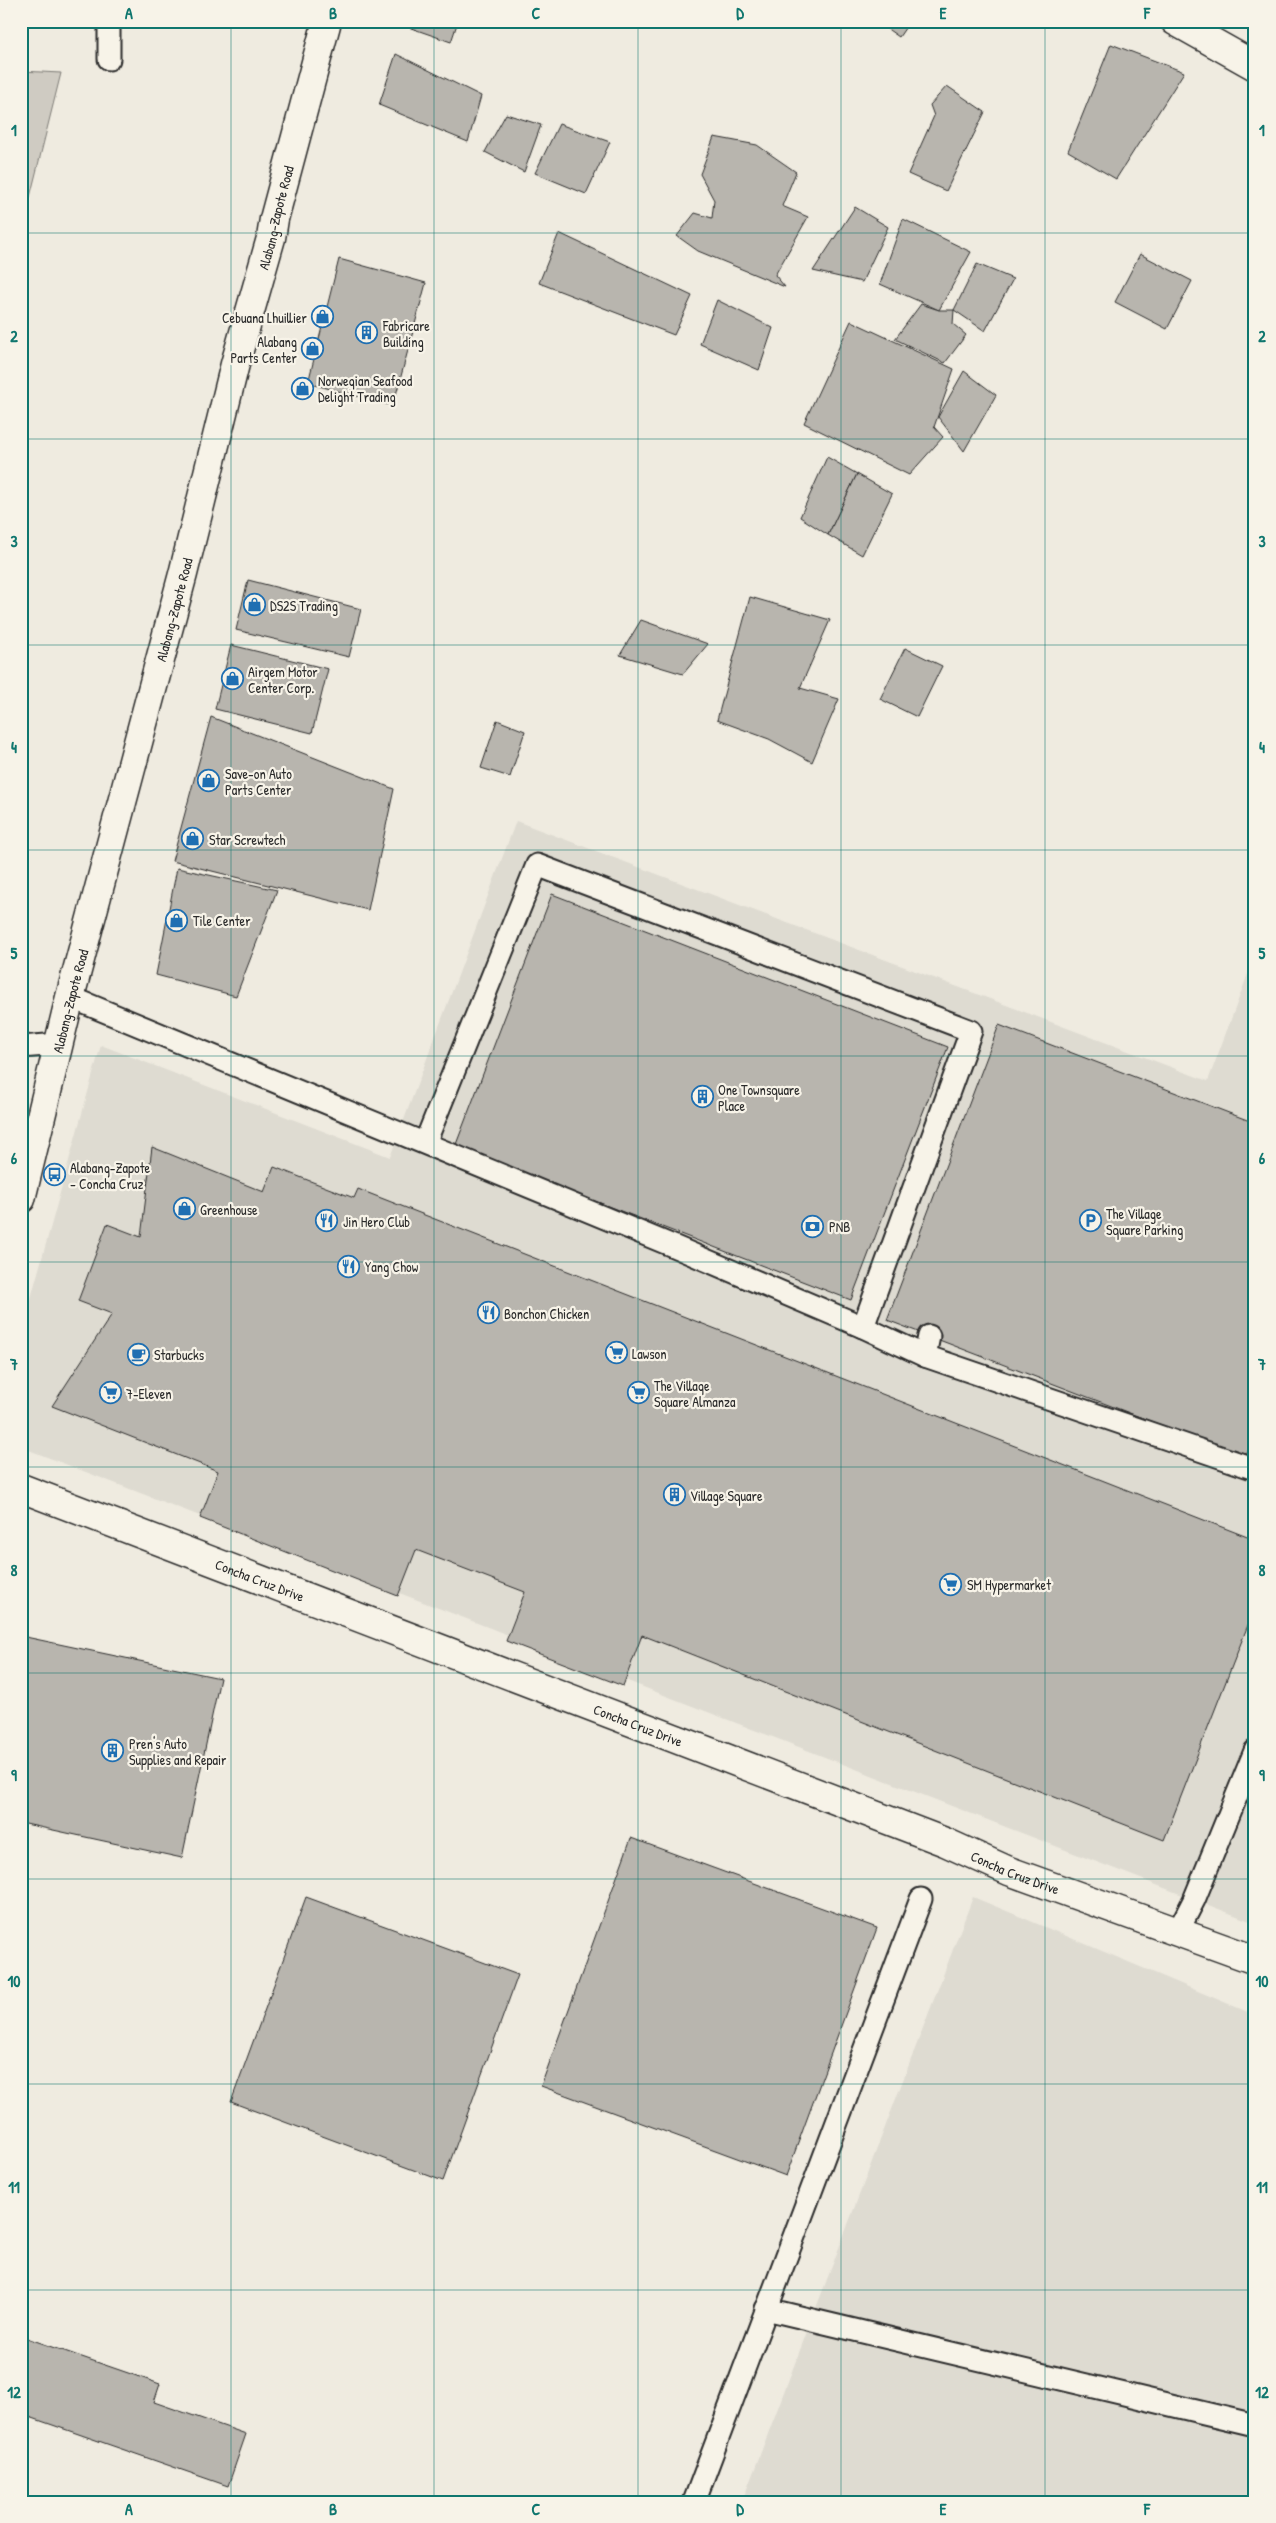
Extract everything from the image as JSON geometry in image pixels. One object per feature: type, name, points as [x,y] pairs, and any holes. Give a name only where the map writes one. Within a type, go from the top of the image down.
[{"type":"main road","name":"Alabang-Zapote Road","points":[[21,1199],[70,997],[183,574],[235,364],[271,238],[274,219],[327,21]]},
{"type":"main road","points":[[1175,21],[1255,66]]},
{"type":"main road","name":"Concha Cruz Drive","points":[[21,1488],[945,1842],[1009,1871],[1255,1960]]},
{"type":"lane","points":[[109,21],[109,59]]},
{"type":"lane","points":[[425,1143],[537,865],[972,1032],[863,1327]]},
{"type":"lane","points":[[70,997],[425,1143],[863,1327],[925,1356],[1255,1469]]},
{"type":"lane","points":[[21,1047],[59,1044]]},
{"type":"lane","points":[[925,1356],[929,1336]]},
{"type":"lane","points":[[1178,1931],[1194,1900],[1255,1751]]},
{"type":"lane","points":[[694,2502],[921,1900]]},
{"type":"lane","points":[[766,2309],[1255,2425]]},
{"type":"shaded area","points":[[21,71],[61,73],[21,233]]},
{"type":"shaded area","name":"The Village Square Almanza","points":[[516,821],[1208,1081],[1255,955],[1255,1923],[21,1447],[21,1334],[101,1045],[390,1157]]},
{"type":"shaded area","points":[[973,1897],[1255,2015],[1255,2502],[742,2502]]},
{"type":"building","points":[[391,21],[458,21],[451,42]]},
{"type":"building","points":[[876,21],[910,21],[899,37]]},
{"type":"building","points":[[1111,44],[1184,72],[1116,179],[1068,151]]},
{"type":"building","points":[[396,54],[481,96],[468,142],[379,105]]},
{"type":"building","points":[[947,86],[985,112],[946,191],[908,174],[934,116],[930,105]]},
{"type":"building","points":[[506,114],[541,125],[524,172],[485,152]]},
{"type":"building","points":[[559,124],[610,142],[586,194],[535,173]]},
{"type":"building","points":[[714,137],[757,145],[796,172],[782,206],[808,217],[775,275],[785,287],[698,251],[677,236],[695,213],[712,218],[714,200],[700,174]]},
{"type":"building","points":[[855,207],[888,227],[862,282],[813,271]]},
{"type":"building","points":[[903,219],[971,252],[939,310],[880,284]]},
{"type":"building","points":[[559,233],[692,296],[674,335],[539,283]]},
{"type":"building","points":[[1140,254],[1192,281],[1167,329],[1115,302]]},
{"type":"building","name":"Fabricare Building","points":[[339,259],[426,283],[393,406],[308,383]]},
{"type":"building","points":[[977,264],[1013,279],[985,331],[954,310]]},
{"type":"building","points":[[717,300],[773,328],[759,370],[700,344]]},
{"type":"building","points":[[921,304],[939,310],[954,310],[953,324],[966,335],[945,363],[895,339]]},
{"type":"building","points":[[851,321],[954,369],[934,427],[943,437],[909,475],[804,423]]},
{"type":"building","points":[[964,371],[996,395],[964,451],[938,417]]},
{"type":"building","points":[[827,457],[857,474],[828,535],[800,517]]},
{"type":"building","points":[[857,474],[892,494],[862,555],[828,535]]},
{"type":"building","points":[[248,580],[361,609],[349,657],[236,630]]},
{"type":"building","points":[[750,597],[830,620],[800,688],[839,699],[812,762],[769,739],[717,720]]},
{"type":"building","points":[[641,620],[708,644],[683,674],[620,655]]},
{"type":"building","points":[[231,645],[328,669],[312,733],[215,709]]},
{"type":"building","points":[[905,648],[942,666],[917,717],[880,699]]},
{"type":"building","points":[[211,717],[394,789],[368,910],[172,861]]},
{"type":"building","points":[[497,720],[525,731],[510,777],[481,768]]},
{"type":"building","points":[[177,868],[277,890],[236,996],[156,975]]},
{"type":"building","name":"One Townsquare Place","points":[[552,894],[948,1047],[851,1300],[455,1147]]},
{"type":"building","name":"The Village Square Parking","points":[[999,1025],[1255,1123],[1255,1448],[1239,1455],[887,1320]]},
{"type":"building","name":"The Village Square Almanza","points":[[152,1147],[264,1192],[274,1167],[354,1198],[358,1189],[1255,1540],[1255,1607],[1164,1840],[642,1635],[623,1686],[506,1641],[525,1592],[416,1550],[398,1596],[200,1518],[218,1471],[52,1406],[112,1314],[78,1301],[107,1224],[141,1237]]},
{"type":"building","name":"Pren's Auto Supplies and Repair","points":[[21,1636],[220,1678],[182,1858],[21,1823]]},
{"type":"building","points":[[631,1838],[877,1928],[786,2176],[541,2086]]},
{"type":"building","points":[[306,1897],[518,1975],[443,2181],[231,2102]]},
{"type":"building","points":[[21,2336],[160,2384],[154,2402],[246,2434],[228,2486],[21,2414]]},
{"type":"place","name":"Cebuana Lhuillier","points":[[323,317]]},
{"type":"place","name":"Fabricare Building","points":[[367,333]]},
{"type":"place","name":"Alabang Parts Center","points":[[313,349]]},
{"type":"place","name":"Norwegian Seafood Delight Trading","points":[[302,388]]},
{"type":"place","name":"DS2S Trading","points":[[254,605]]},
{"type":"place","name":"Airgem Motor Center Corp.","points":[[232,679]]},
{"type":"place","name":"Save-on Auto Parts Center","points":[[209,781]]},
{"type":"place","name":"Star Screwtech","points":[[193,839]]},
{"type":"place","name":"Tile Center","points":[[177,920]]},
{"type":"place","name":"One Townsquare Place","points":[[702,1097]]},
{"type":"place","name":"Alabang-Zapote – Concha Cruz","points":[[54,1175]]},
{"type":"place","name":"Greenhouse","points":[[184,1209]]},
{"type":"place","name":"Jin Hero Club","points":[[327,1221]]},
{"type":"place","name":"The Village Square Parking","points":[[1090,1221]]},
{"type":"place","name":"PNB","points":[[813,1226]]},
{"type":"place","name":"Yang Chow","points":[[349,1266]]},
{"type":"place","name":"Bonchon Chicken","points":[[488,1313]]},
{"type":"place","name":"Lawson","points":[[616,1353]]},
{"type":"place","name":"Starbucks","points":[[138,1354]]},
{"type":"place","name":"7-Eleven","points":[[110,1393]]},
{"type":"place","name":"The Village Square Almanza","points":[[638,1393]]},
{"type":"place","name":"Village Square","points":[[674,1495]]},
{"type":"place","name":"SM Hypermarket","points":[[951,1584]]},
{"type":"place","name":"Pren's Auto Supplies and Repair","points":[[113,1751]]}]
